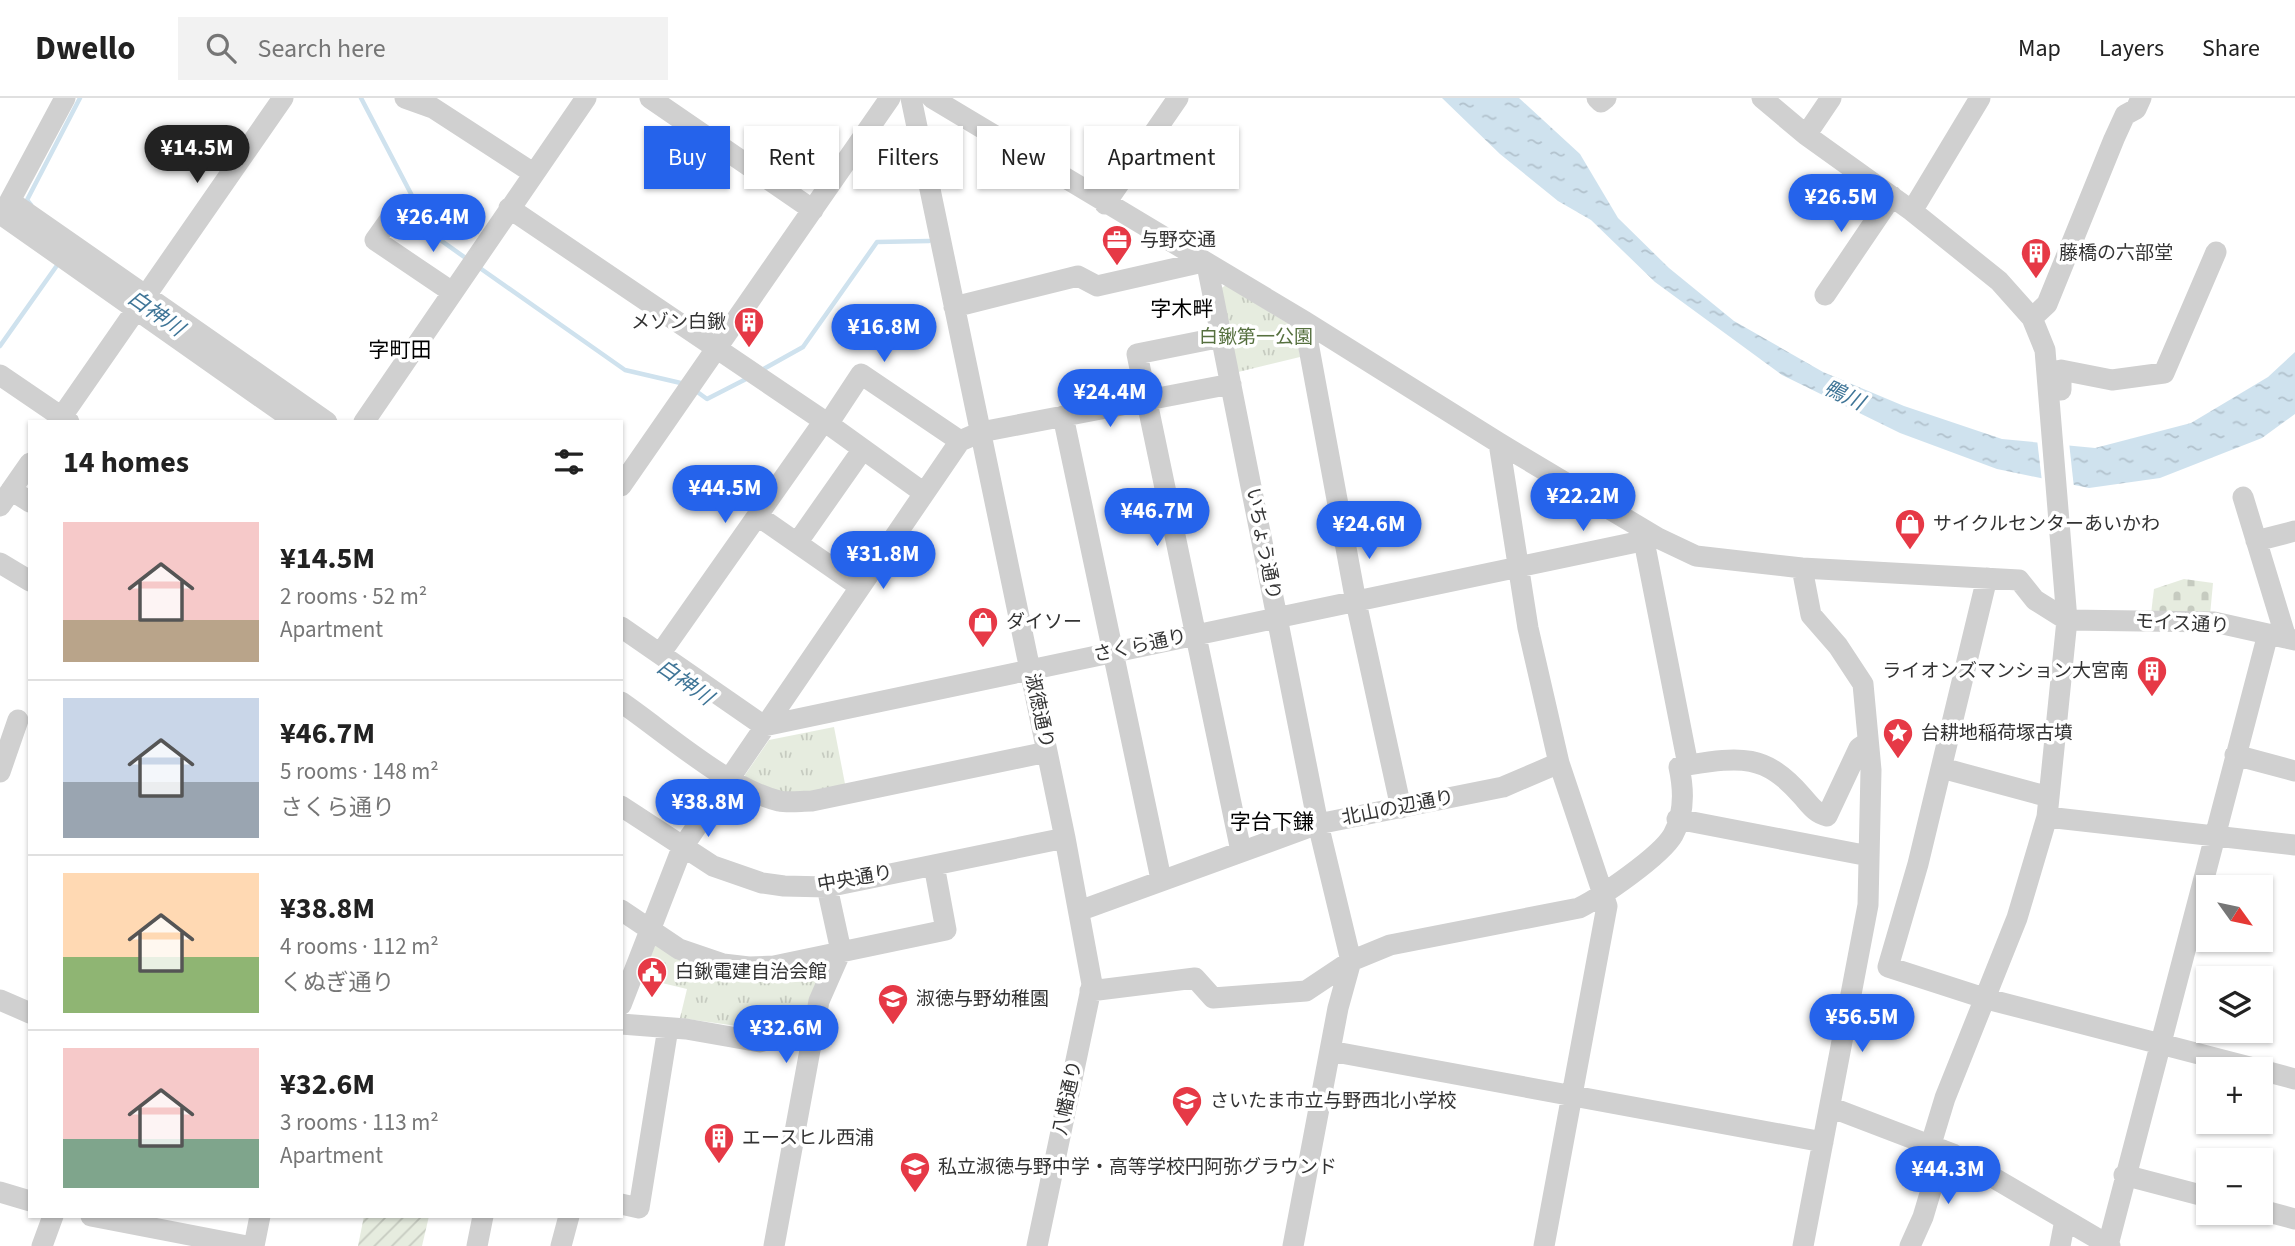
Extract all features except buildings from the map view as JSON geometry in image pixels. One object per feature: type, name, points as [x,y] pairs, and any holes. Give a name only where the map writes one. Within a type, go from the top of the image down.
[{"type":"street","points":[[65,98],[5,210],[140,302],[324,420]]},
{"type":"street","points":[[0,375],[63,420],[140,302],[283,98]]},
{"type":"street","points":[[405,98],[433,108],[533,173]]},
{"type":"street","points":[[364,420],[586,98]]},
{"type":"street","points":[[650,98],[813,210]]},
{"type":"street","points":[[623,483],[890,98]]},
{"type":"street","name":"淑徳通り","points":[[911,98],[1065,838],[1092,984],[1090,991]]},
{"type":"street","points":[[932,98],[1304,321],[1651,539],[1696,556],[1802,568],[2019,580],[2035,600],[2067,620]]},
{"type":"street","points":[[1105,204],[1178,98]]},
{"type":"street","points":[[1597,98],[1601,102],[1606,98]]},
{"type":"street","points":[[1762,98],[1806,135],[1912,211],[1998,281],[2032,318],[2045,350],[2056,394]]},
{"type":"street","points":[[1806,135],[1831,98]]},
{"type":"street","points":[[1912,211],[1980,98]]},
{"type":"street","points":[[2032,318],[2047,304],[2125,115],[2136,109],[2141,98]]},
{"type":"street","points":[[1825,295],[1892,196]]},
{"type":"street","points":[[509,208],[826,423],[924,493]]},
{"type":"street","points":[[390,219],[376,240],[452,292]]},
{"type":"street","points":[[1910,1246],[1923,1217],[1949,1086],[2017,918],[2048,807],[2067,620],[2056,394],[2060,370],[2112,380],[2164,373],[2216,252]]},
{"type":"street","points":[[954,307],[1078,276],[1097,286],[1205,263]]},
{"type":"street","name":"いちょう通り","points":[[1205,263],[1318,824],[1350,961]]},
{"type":"street","points":[[140,302],[293,420]]},
{"type":"street","points":[[1304,321],[1356,602],[1401,808]]},
{"type":"street","points":[[1222,337],[1137,354],[1241,851]]},
{"type":"street","points":[[660,654],[861,374],[960,441]]},
{"type":"street","points":[[623,1000],[682,848],[960,441],[981,432],[1231,384]]},
{"type":"street","points":[[1063,416],[1161,879]]},
{"type":"street","points":[[1499,443],[1517,569],[1559,763],[1607,906],[1544,1246]]},
{"type":"street","points":[[797,543],[863,449]]},
{"type":"street","points":[[28,466],[6,498],[28,502]]},
{"type":"street","points":[[1830,1107],[1937,1147],[2109,1245],[2124,1175],[2235,755],[2283,637],[2243,497]]},
{"type":"street","points":[[758,516],[860,587]]},
{"type":"street","points":[[2256,541],[2295,531]]},
{"type":"street","points":[[1651,539],[1688,765]]},
{"type":"street","name":"さくら通り","points":[[764,726],[1651,539]]},
{"type":"street","points":[[0,563],[28,580]]},
{"type":"street","points":[[1802,568],[1811,615],[1839,646],[1863,684],[1871,770],[1868,905],[1803,1246]]},
{"type":"street","points":[[1987,579],[1942,768],[1888,967],[1986,999],[2210,1057]]},
{"type":"street","name":"モイス通り","points":[[2067,620],[2214,622],[2283,637]]},
{"type":"street","points":[[623,628],[764,726]]},
{"type":"street","points":[[623,703],[730,778],[753,792],[782,802],[811,801],[1047,752]]},
{"type":"street","points":[[0,772],[16,719]]},
{"type":"street","points":[[1090,991],[1195,978],[1213,998],[1306,991],[1350,961],[1390,945],[1579,908],[1604,895],[1672,836],[1685,794],[1679,767],[1734,758],[1773,768],[1788,779],[1818,814],[1826,816],[1859,748],[1868,742]]},
{"type":"street","points":[[2235,755],[2295,771]]},
{"type":"street","name":"北山の辺通り","points":[[1079,911],[1318,824],[1503,788],[1559,763]]},
{"type":"street","points":[[1942,768],[2048,807],[2213,836],[2295,845]]},
{"type":"street","name":"中央通り","points":[[623,807],[682,848],[725,871],[762,883],[827,887],[1065,838]]},
{"type":"street","points":[[1677,819],[1869,856]]},
{"type":"street","points":[[623,911],[679,949],[723,964],[774,967],[946,930],[934,865]]},
{"type":"street","points":[[774,1246],[819,1001],[841,951],[827,887]]},
{"type":"street","points":[[1293,1246],[1350,961]]},
{"type":"street","name":"八幡通り","points":[[1037,1246],[1090,991]]},
{"type":"street","points":[[0,1000],[28,1012]]},
{"type":"street","points":[[623,1024],[760,1042],[814,1027]]},
{"type":"street","points":[[623,1205],[639,1208],[668,1028]]},
{"type":"street","points":[[1330,1051],[1823,1142]]},
{"type":"street","points":[[2273,1074],[2295,1079]]},
{"type":"street","points":[[2124,1175],[2196,1194]]},
{"type":"street","points":[[0,1192],[28,1200]]},
{"type":"street","points":[[2273,1213],[2295,1219]]},
{"type":"street","points":[[42,1246],[52,1218]]},
{"type":"street","points":[[101,1218],[247,1246]]},
{"type":"street","points":[[254,1246],[260,1218]]},
{"type":"street","points":[[477,1246],[484,1218]]},
{"type":"street","points":[[561,1246],[568,1218]]},
{"type":"street","points":[[2060,1246],[2065,1220]]},
{"type":"green space","name":"白鍬第一公園","points":[[1226,285],[1297,329],[1300,357],[1234,373],[1217,291]]},
{"type":"green space","points":[[2184,579],[2213,583],[2210,615],[2151,614],[2154,589]]},
{"type":"green space","points":[[834,727],[846,789],[784,795],[747,781],[745,775],[769,740]]},
{"type":"green space","points":[[662,943],[678,954],[823,961],[829,969],[814,1018],[765,1030],[680,1018],[687,989],[641,978],[655,946]]},
{"type":"green space","points":[[364,1218],[429,1218],[422,1246],[358,1246]]},
{"type":"water","name":"鴨川","points":[[1442,98],[1519,98],[1580,154],[1618,218],[1669,268],[1734,321],[1823,372],[1904,406],[2002,439],[2095,448],[2191,423],[2268,377],[2295,352],[2295,414],[2262,438],[2160,478],[2089,488],[1997,469],[1900,433],[1782,375],[1655,282],[1591,220],[1558,201],[1500,154]]},
{"type":"pier","points":[[2037,439],[2069,442],[2074,488],[2042,482]]},
{"type":"waterway","points":[[31,205],[27,200],[80,98]]},
{"type":"waterway","points":[[361,98],[432,234],[467,259]]},
{"type":"waterway","points":[[760,371],[803,347],[877,242],[929,241]]},
{"type":"waterway","points":[[0,346],[58,264]]},
{"type":"waterway","points":[[477,266],[625,370],[685,384]]},
{"type":"waterway","points":[[696,391],[707,399],[750,377]]},
{"type":"place","name":"与野交通","points":[[1117,267]]},
{"type":"place","name":"藤橋の六部堂","points":[[2036,280]]},
{"type":"place","name":"メゾン白鍬","points":[[749,349]]},
{"type":"place","name":"サイクルセンターあいかわ","points":[[1910,551]]},
{"type":"place","name":"ダイソー","points":[[983,649]]},
{"type":"place","name":"ライオンズマンション大宮南","points":[[2152,698]]},
{"type":"place","name":"台耕地稲荷塚古墳","points":[[1898,760]]},
{"type":"place","name":"白鍬電建自治会館","points":[[652,999]]},
{"type":"place","name":"淑徳与野幼稚園","points":[[893,1026]]},
{"type":"place","name":"さいたま市立与野西北小学校","points":[[1187,1128]]},
{"type":"place","name":"エースヒル西浦","points":[[719,1165]]},
{"type":"place","name":"私立淑徳与野中学・高等学校円阿弥グラウンド","points":[[915,1194]]},
{"type":"district","name":"字木畔","points":[[1182,309]]},
{"type":"district","name":"字町田","points":[[400,350]]},
{"type":"district","name":"字台下鎌","points":[[1272,822]]},
{"type":"water label","name":"白神川","points":[[156,313]]},
{"type":"water label","name":"白神川","points":[[685,682]]}]
